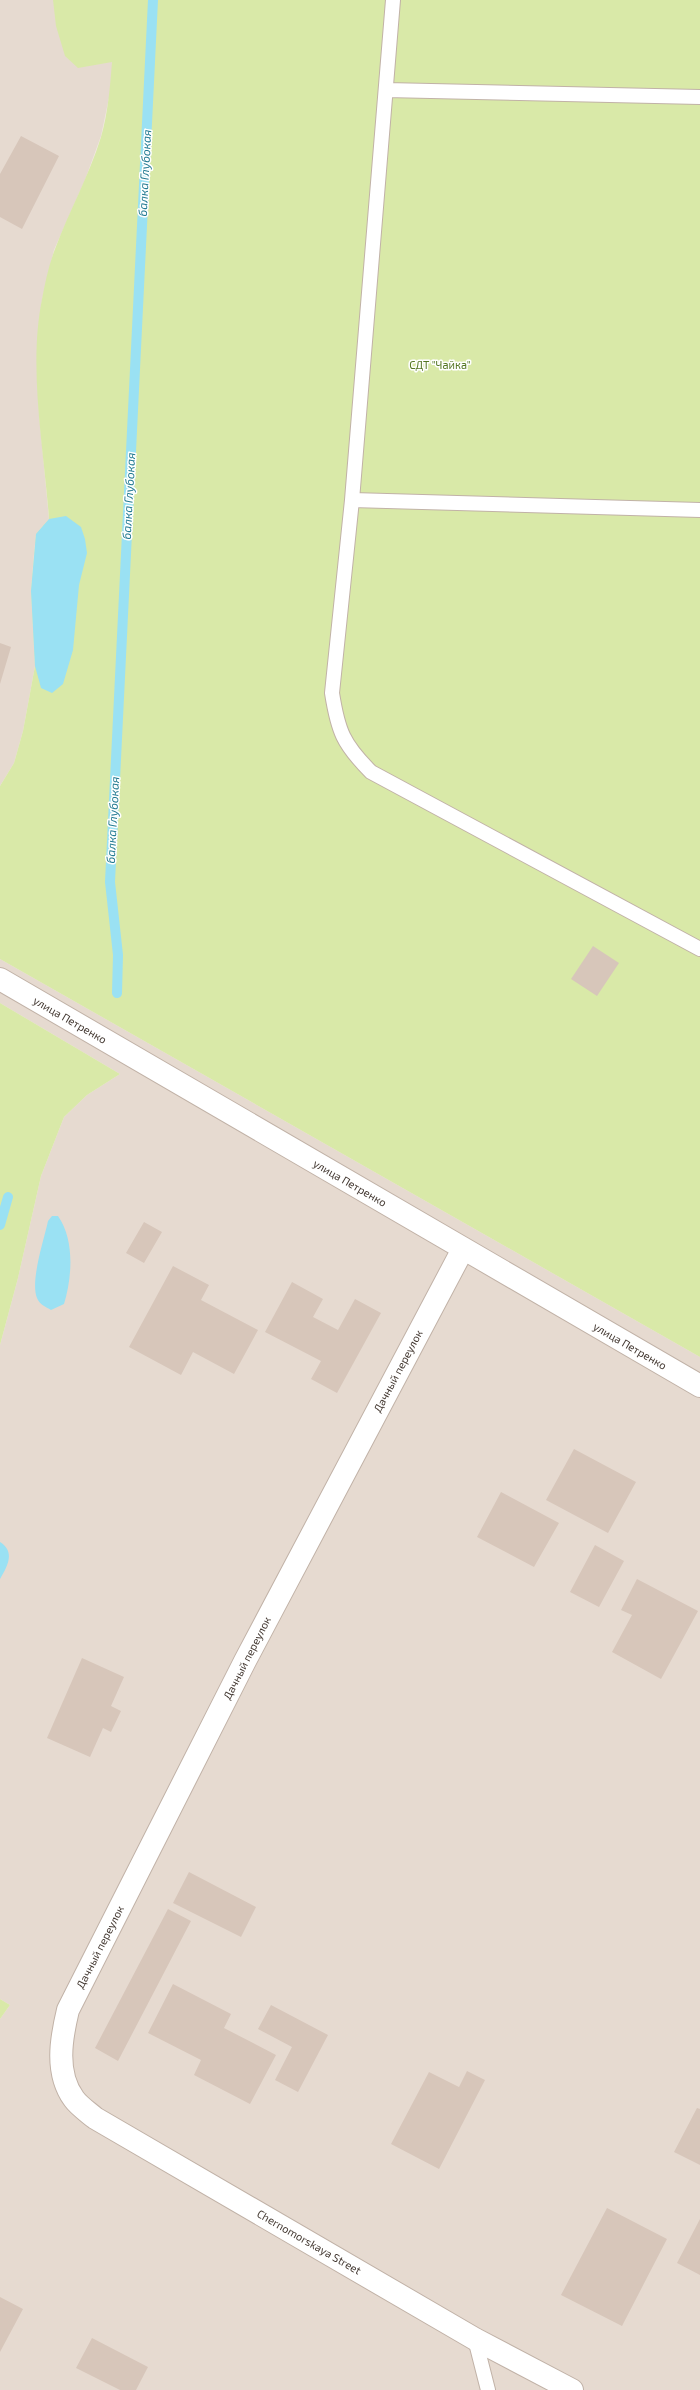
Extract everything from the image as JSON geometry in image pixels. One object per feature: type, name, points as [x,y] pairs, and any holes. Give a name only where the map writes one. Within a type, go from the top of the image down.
[{"type":"street","name":"улица Петренко","points":[[0,980],[700,1386]]},
{"type":"street","name":"Дачный переулок","points":[[62,2077],[61,2049],[68,2010],[245,1661],[463,1249]]},
{"type":"street","name":"Chernomorskaya Street","points":[[62,2077],[74,2100],[95,2118],[475,2339],[572,2390]]},
{"type":"lane","points":[[393,0],[352,500],[332,693],[337,724],[353,754],[371,772],[700,949]]},
{"type":"lane","points":[[386,90],[700,97]]},
{"type":"lane","points":[[352,500],[700,510]]},
{"type":"lane","points":[[475,2339],[488,2390]]},
{"type":"shaded area","points":[[0,0],[121,0],[110,93],[101,136],[85,180],[54,250],[42,300],[37,351],[39,413],[49,519],[36,534],[34,554],[31,591],[35,666],[23,731],[14,763],[0,786]]},
{"type":"shaded area","points":[[0,959],[700,1357],[700,2390],[0,2390],[0,2019],[10,2005],[0,1999],[0,1345],[18,1278],[41,1176],[64,1117],[87,1095],[120,1074],[0,1003]]},
{"type":"green space","name":"СДТ \"Чайка\"","points":[[53,0],[700,0],[700,1357],[0,959],[0,786],[14,763],[23,731],[35,666],[31,591],[36,534],[49,519],[38,409],[36,353],[38,326],[44,287],[53,255],[66,221],[91,166],[101,137],[107,109],[112,62],[78,68],[65,56],[56,26]]},
{"type":"green space","points":[[0,1003],[120,1074],[87,1095],[64,1117],[41,1176],[18,1278],[0,1345]]},
{"type":"green space","points":[[0,1999],[10,2005],[0,2019]]},
{"type":"water","points":[[66,516],[81,527],[87,553],[79,585],[73,650],[63,684],[52,693],[41,688],[35,666],[31,591],[36,534],[49,519]]},
{"type":"water","points":[[52,1216],[58,1216],[67,1236],[70,1271],[64,1304],[51,1310],[39,1302],[35,1291],[35,1281],[38,1260],[48,1221]]},
{"type":"water","points":[[0,1542],[8,1550],[9,1560],[0,1579]]},
{"type":"building","points":[[21,136],[59,156],[22,229],[0,217],[0,174]]},
{"type":"building","points":[[0,643],[11,647],[0,684]]},
{"type":"building","points":[[593,946],[619,963],[597,996],[571,979]]},
{"type":"building","points":[[144,1222],[162,1232],[144,1263],[126,1253]]},
{"type":"building","points":[[173,1266],[209,1285],[201,1300],[258,1330],[234,1374],[193,1352],[181,1375],[129,1347]]},
{"type":"building","points":[[292,1282],[323,1299],[313,1317],[338,1330],[355,1299],[381,1313],[337,1393],[311,1379],[321,1361],[265,1332]]},
{"type":"building","points":[[574,1449],[636,1482],[608,1533],[546,1500]]},
{"type":"building","points":[[501,1492],[559,1523],[534,1567],[477,1537]]},
{"type":"building","points":[[595,1545],[624,1561],[599,1607],[570,1592]]},
{"type":"building","points":[[637,1579],[698,1611],[661,1679],[612,1652],[632,1615],[621,1610]]},
{"type":"building","points":[[82,1658],[124,1677],[111,1706],[121,1711],[111,1732],[103,1728],[90,1757],[47,1738]]},
{"type":"building","points":[[189,1872],[256,1907],[241,1937],[173,1903]]},
{"type":"building","points":[[168,1909],[191,1921],[118,2061],[95,2048]]},
{"type":"building","points":[[173,1984],[231,2014],[224,2028],[276,2055],[250,2104],[194,2075],[201,2060],[148,2033]]},
{"type":"building","points":[[271,2005],[328,2035],[298,2092],[275,2080],[292,2047],[258,2029]]},
{"type":"building","points":[[467,2071],[485,2080],[439,2169],[391,2144],[429,2072],[459,2087]]},
{"type":"building","points":[[697,2108],[700,2109],[700,2165],[674,2152]]},
{"type":"building","points":[[607,2208],[667,2239],[622,2326],[561,2295]]},
{"type":"building","points":[[700,2219],[700,2275],[677,2263]]},
{"type":"building","points":[[0,2297],[23,2309],[0,2352]]},
{"type":"building","points":[[92,2338],[148,2367],[136,2390],[120,2390],[76,2368]]},
{"type":"waterway","name":"балка Глубокая","points":[[117,993],[118,955],[110,882],[153,0]]},
{"type":"waterway","name":"балка Глубокая","points":[[0,1225],[8,1197]]}]
